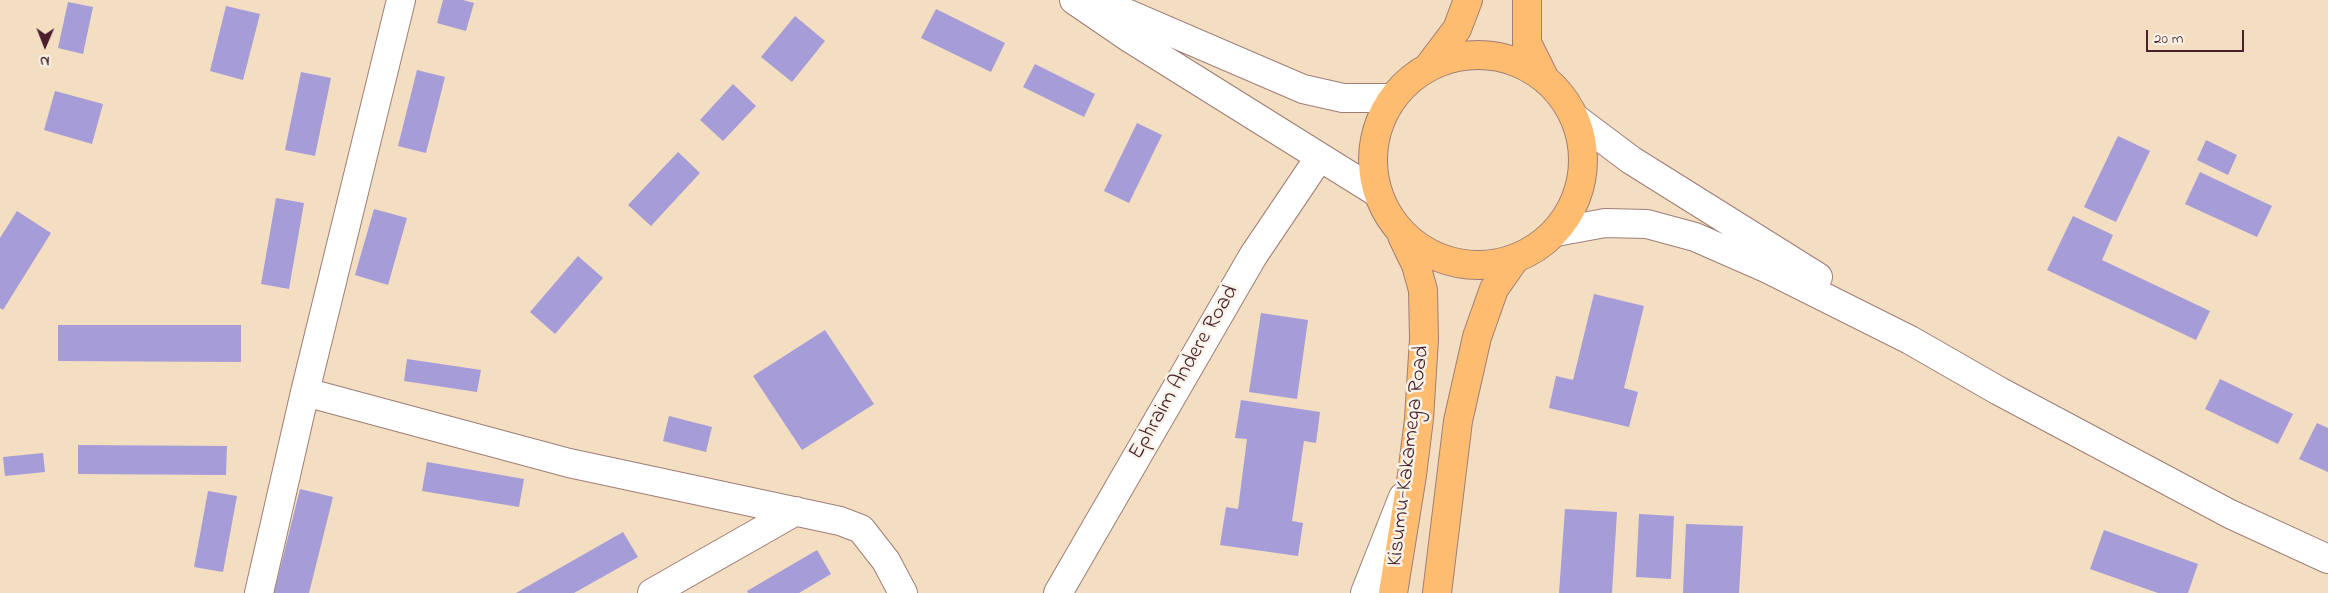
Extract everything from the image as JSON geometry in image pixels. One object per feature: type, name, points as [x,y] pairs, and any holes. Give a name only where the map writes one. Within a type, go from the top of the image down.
[{"type":"highway","points":[[1429,66],[1457,29],[1468,0]]},
{"type":"highway","points":[[1527,0],[1527,42],[1545,79]]},
{"type":"highway","points":[[1476,55],[1501,57],[1524,66],[1545,79],[1562,97],[1575,118],[1582,141],[1584,166],[1580,189],[1570,212],[1556,232],[1537,248],[1515,259],[1491,265],[1466,265],[1442,260],[1420,249],[1401,233],[1386,214],[1376,192],[1372,167],[1373,143],[1380,120],[1392,98],[1409,80],[1429,66],[1452,58],[1476,55]]},
{"type":"highway","name":"Kisumu-Kakamega Road","points":[[1393,593],[1419,418],[1424,339],[1423,290],[1416,264],[1401,233]]},
{"type":"highway","name":"Kisumu-Kakamega Road","points":[[1437,593],[1458,421],[1477,337],[1494,289],[1515,259]]},
{"type":"street","points":[[259,593],[305,392],[402,0]]},
{"type":"street","points":[[1074,0],[1131,39],[1376,192]]},
{"type":"street","points":[[1096,0],[1303,89],[1343,98],[1392,98]]},
{"type":"street","points":[[1575,118],[1631,160],[1801,266],[1910,340]]},
{"type":"street","name":"Ephraim Andere Road","points":[[1058,593],[1253,256],[1319,158]]},
{"type":"street","points":[[1556,232],[1606,223],[1647,224],[1695,237],[1768,269],[1910,340],[1999,391],[2222,510],[2328,559]]},
{"type":"street","points":[[305,392],[569,463],[840,521],[861,529],[886,560],[903,593]]},
{"type":"street","points":[[1364,593],[1412,475]]},
{"type":"street","points":[[652,593],[796,511]]},
{"type":"building","points":[[443,0],[463,0],[474,3],[466,31],[437,23]]},
{"type":"building","points":[[68,2],[93,7],[83,54],[58,48]]},
{"type":"building","points":[[226,6],[260,14],[243,80],[210,71]]},
{"type":"building","points":[[936,9],[1005,43],[991,72],[921,38]]},
{"type":"building","points":[[795,16],[825,41],[792,82],[761,57]]},
{"type":"building","points":[[1035,64],[1095,94],[1084,117],[1023,87]]},
{"type":"building","points":[[417,70],[445,77],[426,153],[398,146]]},
{"type":"building","points":[[301,72],[331,78],[315,156],[285,150]]},
{"type":"building","points":[[733,84],[756,106],[723,141],[700,120]]},
{"type":"building","points":[[55,91],[103,104],[92,144],[44,130]]},
{"type":"building","points":[[1137,123],[1162,135],[1129,203],[1104,191]]},
{"type":"building","points":[[2118,136],[2150,151],[2116,222],[2084,207]]},
{"type":"building","points":[[2206,140],[2237,155],[2228,175],[2197,160]]},
{"type":"building","points":[[678,152],[700,173],[651,226],[628,205]]},
{"type":"building","points":[[2200,172],[2272,206],[2257,237],[2185,204]]},
{"type":"building","points":[[276,198],[304,203],[289,289],[261,284]]},
{"type":"building","points":[[374,209],[407,218],[388,285],[355,275]]},
{"type":"building","points":[[17,211],[51,233],[3,310],[0,308],[0,238]]},
{"type":"building","points":[[2073,216],[2113,235],[2102,260],[2210,311],[2196,340],[2047,270]]},
{"type":"building","points":[[578,256],[603,278],[555,334],[530,312]]},
{"type":"building","points":[[1594,294],[1644,306],[1624,388],[1638,392],[1629,427],[1549,408],[1556,376],[1573,380]]},
{"type":"building","points":[[1261,313],[1308,320],[1297,399],[1249,392]]},
{"type":"building","points":[[58,325],[241,325],[241,362],[58,361]]},
{"type":"building","points":[[825,330],[874,404],[802,450],[753,376]]},
{"type":"building","points":[[407,359],[481,370],[477,392],[404,381]]},
{"type":"building","points":[[2220,379],[2293,414],[2278,444],[2205,409]]},
{"type":"building","points":[[1241,400],[1320,412],[1316,443],[1304,441],[1292,521],[1303,523],[1298,556],[1220,545],[1226,507],[1238,509],[1247,439],[1235,438]]},
{"type":"building","points":[[669,416],[712,427],[706,452],[663,441]]},
{"type":"building","points":[[2317,423],[2328,428],[2328,472],[2299,459]]},
{"type":"building","points":[[78,445],[227,446],[226,475],[78,474]]},
{"type":"building","points":[[43,453],[45,472],[5,476],[3,457]]},
{"type":"building","points":[[427,462],[524,479],[519,507],[422,491]]},
{"type":"building","points":[[300,489],[333,497],[309,593],[274,593]]},
{"type":"building","points":[[208,491],[237,496],[223,572],[194,567]]},
{"type":"building","points":[[1565,509],[1617,512],[1612,593],[1559,593]]},
{"type":"building","points":[[1639,514],[1674,516],[1671,579],[1636,577]]},
{"type":"building","points":[[1686,524],[1743,526],[1739,593],[1683,593]]},
{"type":"building","points":[[2104,530],[2198,564],[2188,593],[2158,593],[2090,569]]},
{"type":"building","points":[[623,532],[638,557],[574,593],[516,593]]},
{"type":"building","points":[[817,550],[831,574],[799,593],[748,593],[747,591]]}]
